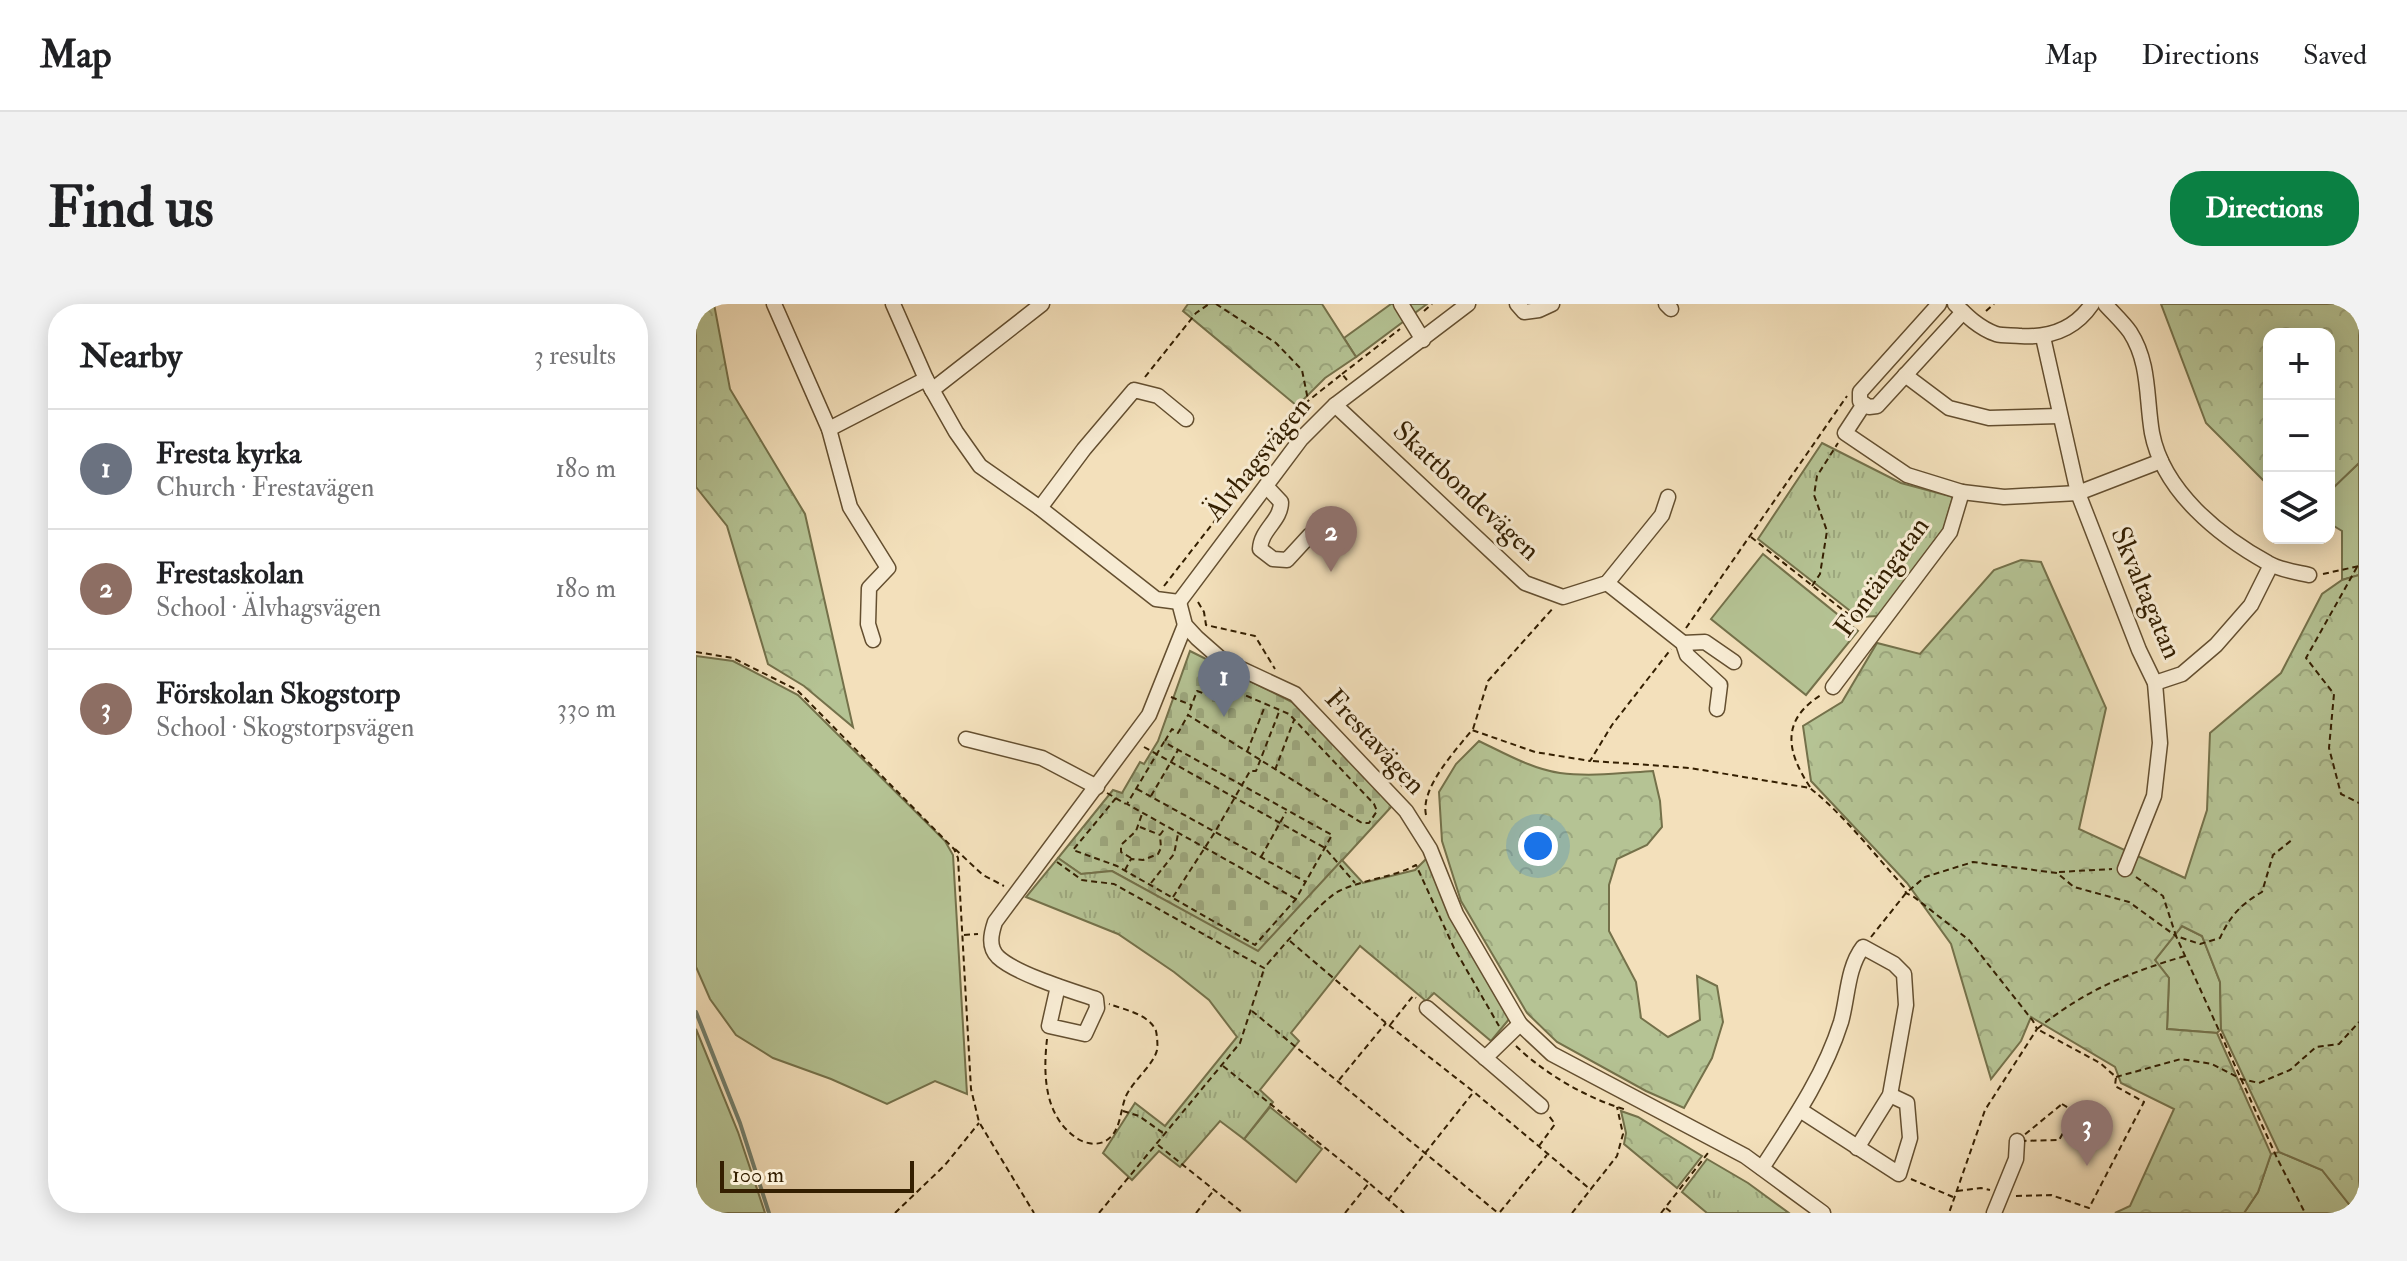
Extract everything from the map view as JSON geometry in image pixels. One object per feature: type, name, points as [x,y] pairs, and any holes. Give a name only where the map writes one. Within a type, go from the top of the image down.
[{"type":"street","points":[[774,304],[829,429],[850,507],[888,568],[869,588],[868,624],[873,640]]},
{"type":"street","points":[[893,304],[929,384],[956,432],[980,466],[1040,508],[1156,599],[1179,602],[1185,625],[1149,715],[995,922],[991,944],[998,957],[1058,986],[1096,999],[1097,1008],[1085,1034],[1049,1026],[1058,986]]},
{"type":"street","points":[[829,429],[929,384],[1042,304]]},
{"type":"street","points":[[1401,304],[1423,340]]},
{"type":"street","name":"Älvhagsvägen","points":[[1179,602],[1301,439],[1335,405],[1468,304]]},
{"type":"street","points":[[1517,304],[1524,312],[1552,304]]},
{"type":"street","points":[[1939,304],[1860,392],[1860,401],[1869,407],[1877,406],[1959,308],[1974,323],[1997,335],[2043,337],[2067,328],[2083,317],[2092,304]]},
{"type":"street","points":[[2105,304],[2129,331],[2143,359],[2152,434],[2161,461],[2182,494],[2215,528],[2271,565],[2309,575]]},
{"type":"street","name":"Skvaltagatan","points":[[2043,337],[2078,493],[2139,650],[2155,683],[2160,743],[2154,796],[2125,869]]},
{"type":"street","points":[[1905,375],[1949,408],[1989,418],[2059,416]]},
{"type":"street","points":[[1040,508],[1134,390],[1158,396],[1186,419]]},
{"type":"street","points":[[1864,404],[1845,433],[1907,475],[1962,492],[2004,497],[2078,493],[2161,461]]},
{"type":"street","name":"Skattbondevägen","points":[[1335,405],[1525,583],[1563,597]]},
{"type":"street","points":[[1266,486],[1281,502],[1281,510],[1260,537],[1260,549],[1273,559],[1287,560],[1310,535]]},
{"type":"street","name":"Fontängatan","points":[[1833,687],[1950,532],[1962,492]]},
{"type":"street","points":[[1563,597],[1607,583],[1662,515],[1668,497]]},
{"type":"street","points":[[2155,683],[2182,674],[2216,645],[2251,605],[2271,565]]},
{"type":"street","points":[[1607,583],[1681,641],[1687,655],[1720,685],[1717,709]]},
{"type":"street","name":"Frestavägen","points":[[1185,625],[1222,660],[1295,694],[1406,811],[1430,849],[1456,914],[1520,1024],[1552,1054],[1681,1121],[1762,1168],[1823,1213]]},
{"type":"street","points":[[1681,641],[1705,642],[1734,662]]},
{"type":"street","points":[[966,739],[1042,758],[1097,787]]},
{"type":"street","points":[[1762,1168],[1800,1110],[1821,1070],[1841,1022],[1854,958],[1863,947],[1894,964],[1904,974],[1906,1005],[1890,1095],[1857,1148]]},
{"type":"street","points":[[1427,1008],[1541,1106]]},
{"type":"street","points":[[1485,1058],[1520,1024]]},
{"type":"street","points":[[1800,1110],[1899,1174],[1910,1138],[1907,1103],[1890,1095]]},
{"type":"street","points":[[1994,1213],[2016,1159],[2017,1141]]},
{"type":"path","points":[[1134,390],[1196,313],[1209,304]]},
{"type":"path","points":[[1216,304],[1276,343],[1302,370],[1308,401]]},
{"type":"path","points":[[1156,599],[1308,401],[1432,304]]},
{"type":"path","points":[[1342,374],[1354,390]]},
{"type":"path","points":[[1590,761],[1612,725],[1681,641],[1848,395]]},
{"type":"path","points":[[1812,586],[1820,574],[1827,531],[1814,495],[1817,476],[1845,433]]},
{"type":"path","points":[[1750,536],[1858,622],[1883,621]]},
{"type":"path","points":[[2309,575],[2342,572],[2358,566]]},
{"type":"path","points":[[2358,566],[2306,658],[2334,694],[2329,748],[2341,794],[2359,803]]},
{"type":"path","points":[[1429,825],[1424,810],[1434,780],[1472,730],[1488,681],[1563,597]]},
{"type":"path","points":[[696,652],[733,658],[797,690],[954,849],[993,882],[1022,887]]},
{"type":"path","points":[[1833,687],[1808,702],[1793,720],[1790,739],[1798,770],[1810,788],[1825,800],[1904,887],[1906,893],[1969,940],[2037,1029],[2100,1063],[2116,1077]]},
{"type":"path","points":[[1127,804],[1172,729],[1178,733],[1197,691],[1227,702],[1233,690],[1294,719],[1374,804],[1377,811],[1369,823],[1362,823],[1188,715]]},
{"type":"path","points":[[1159,692],[1192,706]]},
{"type":"path","points":[[1246,753],[1266,704]]},
{"type":"path","points":[[1173,898],[1250,771],[1256,771],[1280,710]]},
{"type":"path","points":[[1275,771],[1294,719]]},
{"type":"path","points":[[1472,730],[1535,752],[1590,761],[1690,768],[1810,788]]},
{"type":"path","points":[[1132,741],[1325,848],[1356,884]]},
{"type":"path","points":[[1116,798],[1073,850],[1125,871],[1255,945],[1296,899],[1332,835],[1164,742]]},
{"type":"path","points":[[1151,797],[1178,750]]},
{"type":"path","points":[[1097,787],[1296,899]]},
{"type":"path","points":[[1136,789],[1306,882]]},
{"type":"path","points":[[1261,857],[1287,811]]},
{"type":"path","points":[[1142,813],[1138,827],[1121,845],[1121,852],[1131,859],[1143,860],[1158,854],[1160,835],[1166,826]]},
{"type":"path","points":[[1138,827],[1160,835]]},
{"type":"path","points":[[1149,885],[1174,854],[1179,833]]},
{"type":"path","points":[[2057,873],[2074,887],[2129,902],[2176,936],[2200,944],[2220,938],[2241,904],[2262,892],[2273,855],[2293,839]]},
{"type":"path","points":[[954,849],[958,858],[971,1089],[979,1122],[1034,1213]]},
{"type":"path","points":[[1125,871],[1131,859]]},
{"type":"path","points":[[1863,947],[1906,893],[1925,877],[1973,862],[2057,873],[2125,869],[2163,896],[2176,936],[2305,1213]]},
{"type":"path","points":[[963,935],[991,934]]},
{"type":"path","points":[[1289,940],[1591,1190]]},
{"type":"path","points":[[1949,1213],[1985,1110],[2037,1029],[2068,1004],[2106,983],[2185,956]]},
{"type":"path","points":[[1099,1213],[1240,1043],[1264,968]]},
{"type":"path","points":[[1338,1081],[1413,996]]},
{"type":"path","points":[[1049,1026],[1045,1060],[1046,1087],[1052,1110],[1066,1131],[1082,1142],[1096,1144],[1106,1141],[1115,1132],[1134,1083],[1157,1050],[1157,1032],[1146,1018],[1096,999]]},
{"type":"path","points":[[1252,1011],[1499,1213],[1547,1155]]},
{"type":"path","points":[[2116,1077],[2181,1059],[2212,1064],[2241,1079],[2259,1083],[2290,1070],[2316,1047],[2339,1044],[2359,1022]]},
{"type":"path","points":[[1222,1065],[1404,1213]]},
{"type":"path","points":[[1956,1191],[1981,1188],[2022,1198],[2051,1195],[2089,1208],[2144,1102],[2115,1086],[2116,1077]]},
{"type":"path","points":[[1464,1085],[1468,1079]]},
{"type":"path","points":[[1388,1200],[1474,1092]]},
{"type":"path","points":[[2062,1104],[2075,1112],[2059,1140],[2017,1141],[2062,1104]]},
{"type":"path","points":[[1538,1147],[1555,1124],[1541,1106]]},
{"type":"path","points":[[1572,1213],[1617,1156],[1623,1134],[1617,1107]]},
{"type":"path","points":[[1122,1111],[1139,1116],[1165,1134]]},
{"type":"path","points":[[895,1213],[945,1165],[979,1122]]},
{"type":"path","points":[[1157,1144],[1243,1213]]},
{"type":"path","points":[[1661,1213],[1708,1153]]},
{"type":"path","points":[[1899,1174],[1954,1197]]},
{"type":"path","points":[[1345,1213],[1369,1183]]},
{"type":"path","points":[[1196,1213],[1214,1190]]},
{"type":"path","points":[[1665,1207],[1672,1213]]},
{"type":"green space","points":[[696,304],[714,304],[730,389],[805,514],[853,727],[804,686],[768,664],[727,526],[696,487]]},
{"type":"green space","points":[[1188,304],[1322,304],[1356,357],[1325,378],[1297,406],[1183,311]]},
{"type":"green space","points":[[1391,304],[1427,304],[1356,357],[1344,338]]},
{"type":"green space","points":[[2161,304],[2359,304],[2359,463],[2335,486],[2335,328],[2263,328],[2263,480],[2206,423]]},
{"type":"green space","points":[[1822,443],[1901,483],[1953,497],[1944,528],[1879,616],[1858,617],[1758,539]]},
{"type":"green space","points":[[2359,463],[2359,575],[2342,580],[2342,531],[2335,527],[2335,485]]},
{"type":"green space","points":[[1763,554],[1858,631],[1806,695],[1711,619]]},
{"type":"green space","points":[[2021,560],[2041,562],[2106,708],[2079,829],[2185,878],[2207,810],[2210,733],[2281,673],[2322,594],[2342,580],[2359,575],[2359,1213],[2322,1170],[2279,1152],[2221,1029],[2220,982],[2202,936],[2182,926],[2155,960],[2169,978],[2167,1029],[2217,1033],[2271,1154],[2258,1192],[2244,1213],[2115,1213],[2130,1206],[2174,1109],[2121,1083],[2115,1067],[2031,1017],[2021,1041],[1991,1079],[1951,944],[1907,883],[1811,781],[1803,726],[1842,702],[1877,643],[1920,654],[1994,570]]},
{"type":"green space","points":[[1190,651],[1292,702],[1392,806],[1258,952],[1112,871],[1081,874],[1058,858],[1113,790],[1122,793],[1140,762],[1144,764],[1158,741]]},
{"type":"green space","points":[[696,656],[733,661],[798,695],[945,841],[953,855],[967,1094],[935,1081],[887,1104],[773,1058],[736,1035],[710,999],[696,967]]},
{"type":"green space","points":[[1479,741],[1529,764],[1560,773],[1594,775],[1653,771],[1662,827],[1647,845],[1617,859],[1609,885],[1609,931],[1636,982],[1641,1018],[1668,1037],[1700,1020],[1697,976],[1717,986],[1723,1022],[1712,1058],[1684,1108],[1646,1091],[1557,1042],[1527,1013],[1461,901],[1442,841],[1439,792],[1456,764]]},
{"type":"green space","points":[[1428,857],[1510,1018],[1491,1041],[1434,993],[1426,1001],[1360,946],[1291,1033],[1299,1041],[1260,1090],[1273,1102],[1244,1139],[1220,1121],[1180,1167],[1159,1151],[1132,1180],[1103,1153],[1135,1103],[1165,1126],[1237,1037],[1209,1000],[1118,934],[1026,897],[1058,858],[1081,874],[1112,871],[1258,951],[1342,860],[1363,883],[1415,870]]},
{"type":"green space","points":[[2182,926],[2202,936],[2220,982],[2221,1029],[2217,1033],[2167,1029],[2169,978],[2155,960]]},
{"type":"green space","points":[[696,1029],[738,1132],[765,1213],[696,1213]]},
{"type":"green space","points":[[1270,1107],[1322,1149],[1296,1182],[1244,1139]]},
{"type":"green space","points":[[1621,1111],[1638,1117],[1702,1156],[1677,1188],[1624,1144],[1626,1133]]},
{"type":"green space","points":[[2279,1152],[2322,1170],[2356,1213],[2244,1213],[2258,1192],[2271,1154]]},
{"type":"green space","points":[[1707,1159],[1748,1183],[1789,1213],[1707,1213],[1682,1192]]},
{"type":"waterway","points":[[696,1012],[740,1123],[769,1213]]},
{"type":"place","name":"Frestaskolan","points":[[1331,572]]},
{"type":"place","name":"Fresta kyrka","points":[[1224,717]]},
{"type":"place","name":"Förskolan Skogstorp","points":[[2087,1166]]}]
